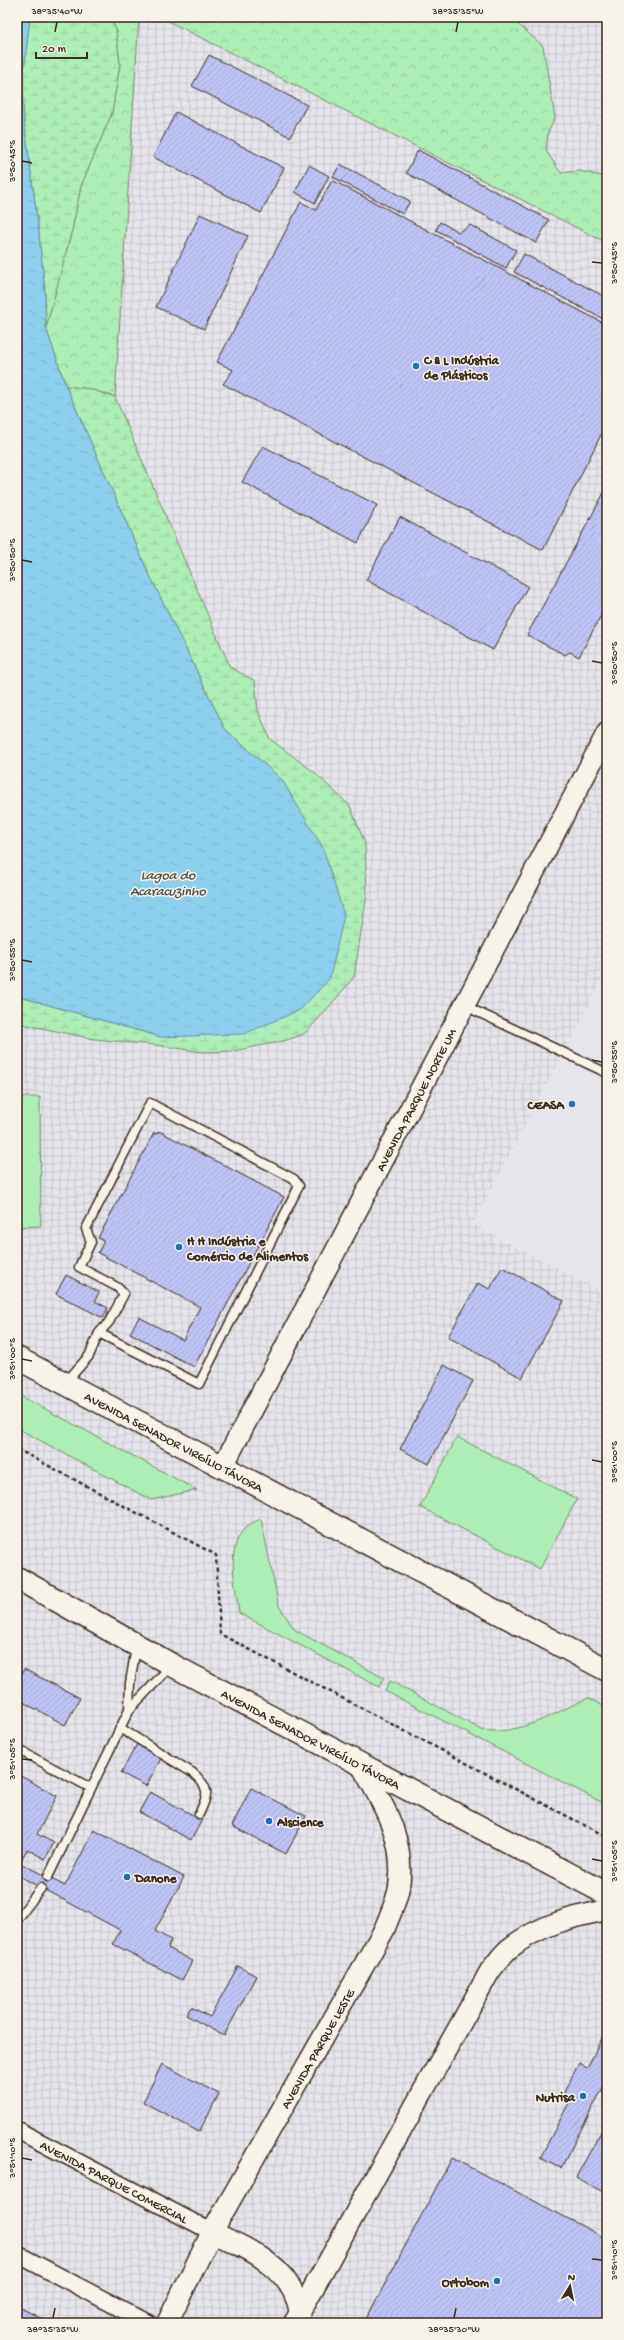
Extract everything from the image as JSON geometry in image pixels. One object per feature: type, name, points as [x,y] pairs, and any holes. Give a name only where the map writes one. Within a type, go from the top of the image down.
[{"type":"main road","name":"AVENIDA SENADOR VIRGÍLIO TÁVORA","points":[[17,1358],[607,1670]]},
{"type":"main road","name":"AVENIDA SENADOR VIRGÍLIO TÁVORA","points":[[17,1578],[172,1665],[607,1894]]},
{"type":"street","name":"AVENIDA PARQUE NORTE UM","points":[[223,1466],[607,733]]},
{"type":"street","name":"AVENIDA PARQUE LESTE","points":[[168,2323],[212,2232],[384,1930],[399,1888],[400,1850],[391,1819],[361,1765]]},
{"type":"street","points":[[297,2318],[490,1971],[508,1948],[536,1929],[573,1916],[607,1910]]},
{"type":"street","name":"AVENIDA PARQUE COMERCIAL","points":[[17,2130],[212,2232]]},
{"type":"street","points":[[212,2232],[251,2251],[272,2265],[295,2294],[297,2318]]},
{"type":"street","points":[[17,2254],[148,2323]]},
{"type":"lane","points":[[464,1005],[607,1073]]},
{"type":"lane","points":[[65,1383],[89,1356],[99,1333],[109,1322],[124,1294],[117,1286],[79,1267],[92,1242],[86,1229],[150,1103],[294,1179],[299,1186],[198,1384],[99,1333]]},
{"type":"lane","points":[[130,1710],[130,1683],[136,1644]]},
{"type":"lane","points":[[48,1877],[130,1710],[172,1665]]},
{"type":"lane","points":[[120,1728],[175,1761],[203,1781],[207,1788],[207,1794],[199,1814]]},
{"type":"lane","points":[[17,1749],[91,1788]]},
{"type":"lane","points":[[17,1920],[41,1888]]},
{"type":"path","points":[[17,1449],[216,1555],[220,1634],[607,1837]]},
{"type":"shaded area","points":[[17,17],[607,17],[607,985],[601,983],[473,1224],[607,1294],[607,2323],[17,2323]]},
{"type":"shaded area","name":"CEASA","points":[[601,982],[607,985],[607,1294],[473,1224]]},
{"type":"green space","points":[[30,17],[110,17],[116,30],[120,64],[112,113],[81,186],[72,230],[46,328],[45,292],[38,225],[23,113],[23,78]]},
{"type":"green space","points":[[110,17],[139,17],[115,397],[89,389],[66,386],[46,328],[72,230],[81,186],[112,113],[120,63],[116,30]]},
{"type":"green space","points":[[160,17],[510,17],[543,46],[555,118],[548,133],[546,151],[561,173],[579,171],[607,177],[607,243]]},
{"type":"green space","points":[[66,386],[89,389],[115,397],[230,667],[255,681],[258,711],[270,739],[314,772],[350,806],[365,843],[367,894],[354,977],[304,1034],[284,1041],[233,1051],[203,1052],[156,1045],[94,1039],[17,1023],[17,996],[161,1037],[282,780],[225,729],[149,574]]},
{"type":"green space","points":[[17,1097],[40,1097],[41,1226],[17,1227]]},
{"type":"green space","points":[[17,1394],[197,1490],[151,1500],[17,1428]]},
{"type":"green space","points":[[457,1437],[577,1499],[540,1569],[420,1507]]},
{"type":"green space","points":[[261,1519],[279,1606],[295,1630],[384,1678],[379,1687],[239,1613],[233,1569],[235,1546],[245,1528]]},
{"type":"green space","points":[[390,1681],[482,1730],[510,1730],[536,1722],[588,1698],[607,1708],[607,1805],[385,1691]]},
{"type":"water","name":"Lagoa do Acaracuzinho","points":[[17,17],[30,17],[23,78],[23,113],[38,225],[45,292],[46,328],[66,386],[149,574],[225,729],[282,780],[323,848],[344,915],[330,978],[300,1010],[244,1034],[161,1037],[17,996]]},
{"type":"building","points":[[209,55],[307,105],[290,137],[192,86]]},
{"type":"building","points":[[176,112],[284,168],[261,213],[153,157]]},
{"type":"building","points":[[418,150],[549,220],[536,243],[406,173]]},
{"type":"building","points":[[340,164],[410,201],[403,214],[333,177]]},
{"type":"building","points":[[309,165],[329,176],[315,203],[295,192]]},
{"type":"building","name":"C & L Indústria de Plásticos","points":[[332,180],[607,325],[607,423],[543,550],[223,384],[233,370],[217,362],[301,202],[316,210]]},
{"type":"building","points":[[200,214],[248,236],[204,329],[156,307]]},
{"type":"building","points":[[440,222],[459,232],[470,225],[516,250],[506,268],[436,230]]},
{"type":"building","points":[[524,254],[607,298],[607,321],[514,272]]},
{"type":"building","points":[[263,446],[377,505],[358,543],[242,482]]},
{"type":"building","points":[[606,489],[607,604],[579,657],[570,652],[565,655],[527,635]]},
{"type":"building","points":[[400,517],[528,586],[493,650],[366,580]]},
{"type":"building","name":"H H Indústria e Comércio de Alimentos","points":[[159,1131],[284,1197],[194,1367],[130,1333],[139,1317],[183,1340],[200,1307],[98,1253],[104,1241],[98,1238],[154,1133],[157,1134]]},
{"type":"building","points":[[502,1267],[564,1301],[522,1378],[448,1337],[478,1283],[490,1289]]},
{"type":"building","points":[[66,1275],[99,1292],[95,1301],[108,1308],[103,1318],[56,1294]]},
{"type":"building","points":[[444,1365],[473,1381],[429,1464],[400,1449]]},
{"type":"building","points":[[24,1669],[80,1698],[65,1725],[17,1699],[17,1682]]},
{"type":"building","points":[[137,1744],[162,1757],[146,1786],[121,1773]]},
{"type":"building","name":"Danone","points":[[17,1774],[57,1796],[37,1834],[54,1843],[45,1859],[27,1849],[20,1863],[65,1886],[94,1830],[184,1877],[155,1931],[171,1940],[168,1948],[193,1961],[182,1980],[113,1944],[120,1930],[17,1875]]},
{"type":"building","name":"Alscience","points":[[251,1788],[306,1816],[286,1854],[232,1826]]},
{"type":"building","points":[[150,1792],[202,1820],[191,1840],[139,1812]]},
{"type":"building","points":[[238,1966],[256,1976],[224,2036],[186,2015],[191,2007],[210,2017]]},
{"type":"building","name":"Nutrisa","points":[[607,2028],[607,2080],[561,2168],[540,2158],[571,2099],[563,2094],[579,2063],[587,2068]]},
{"type":"building","points":[[162,2064],[219,2094],[199,2132],[143,2102]]},
{"type":"building","name":"Nutrisa","points":[[607,2121],[607,2183],[603,2192],[576,2177]]},
{"type":"building","name":"Ortobom","points":[[452,2158],[607,2239],[607,2323],[364,2323]]},
{"type":"building","points":[[17,2306],[50,2323],[17,2323]]},
{"type":"place","name":"C & L Indústria de Plásticos","points":[[416,366]]},
{"type":"place","name":"CEASA","points":[[572,1104]]},
{"type":"place","name":"H H Indústria e Comércio de Alimentos","points":[[179,1247]]},
{"type":"place","name":"Alscience","points":[[269,1821]]},
{"type":"place","name":"Danone","points":[[127,1877]]},
{"type":"place","name":"Nutrisa","points":[[583,2096]]},
{"type":"place","name":"Ortobom","points":[[497,2281]]}]
